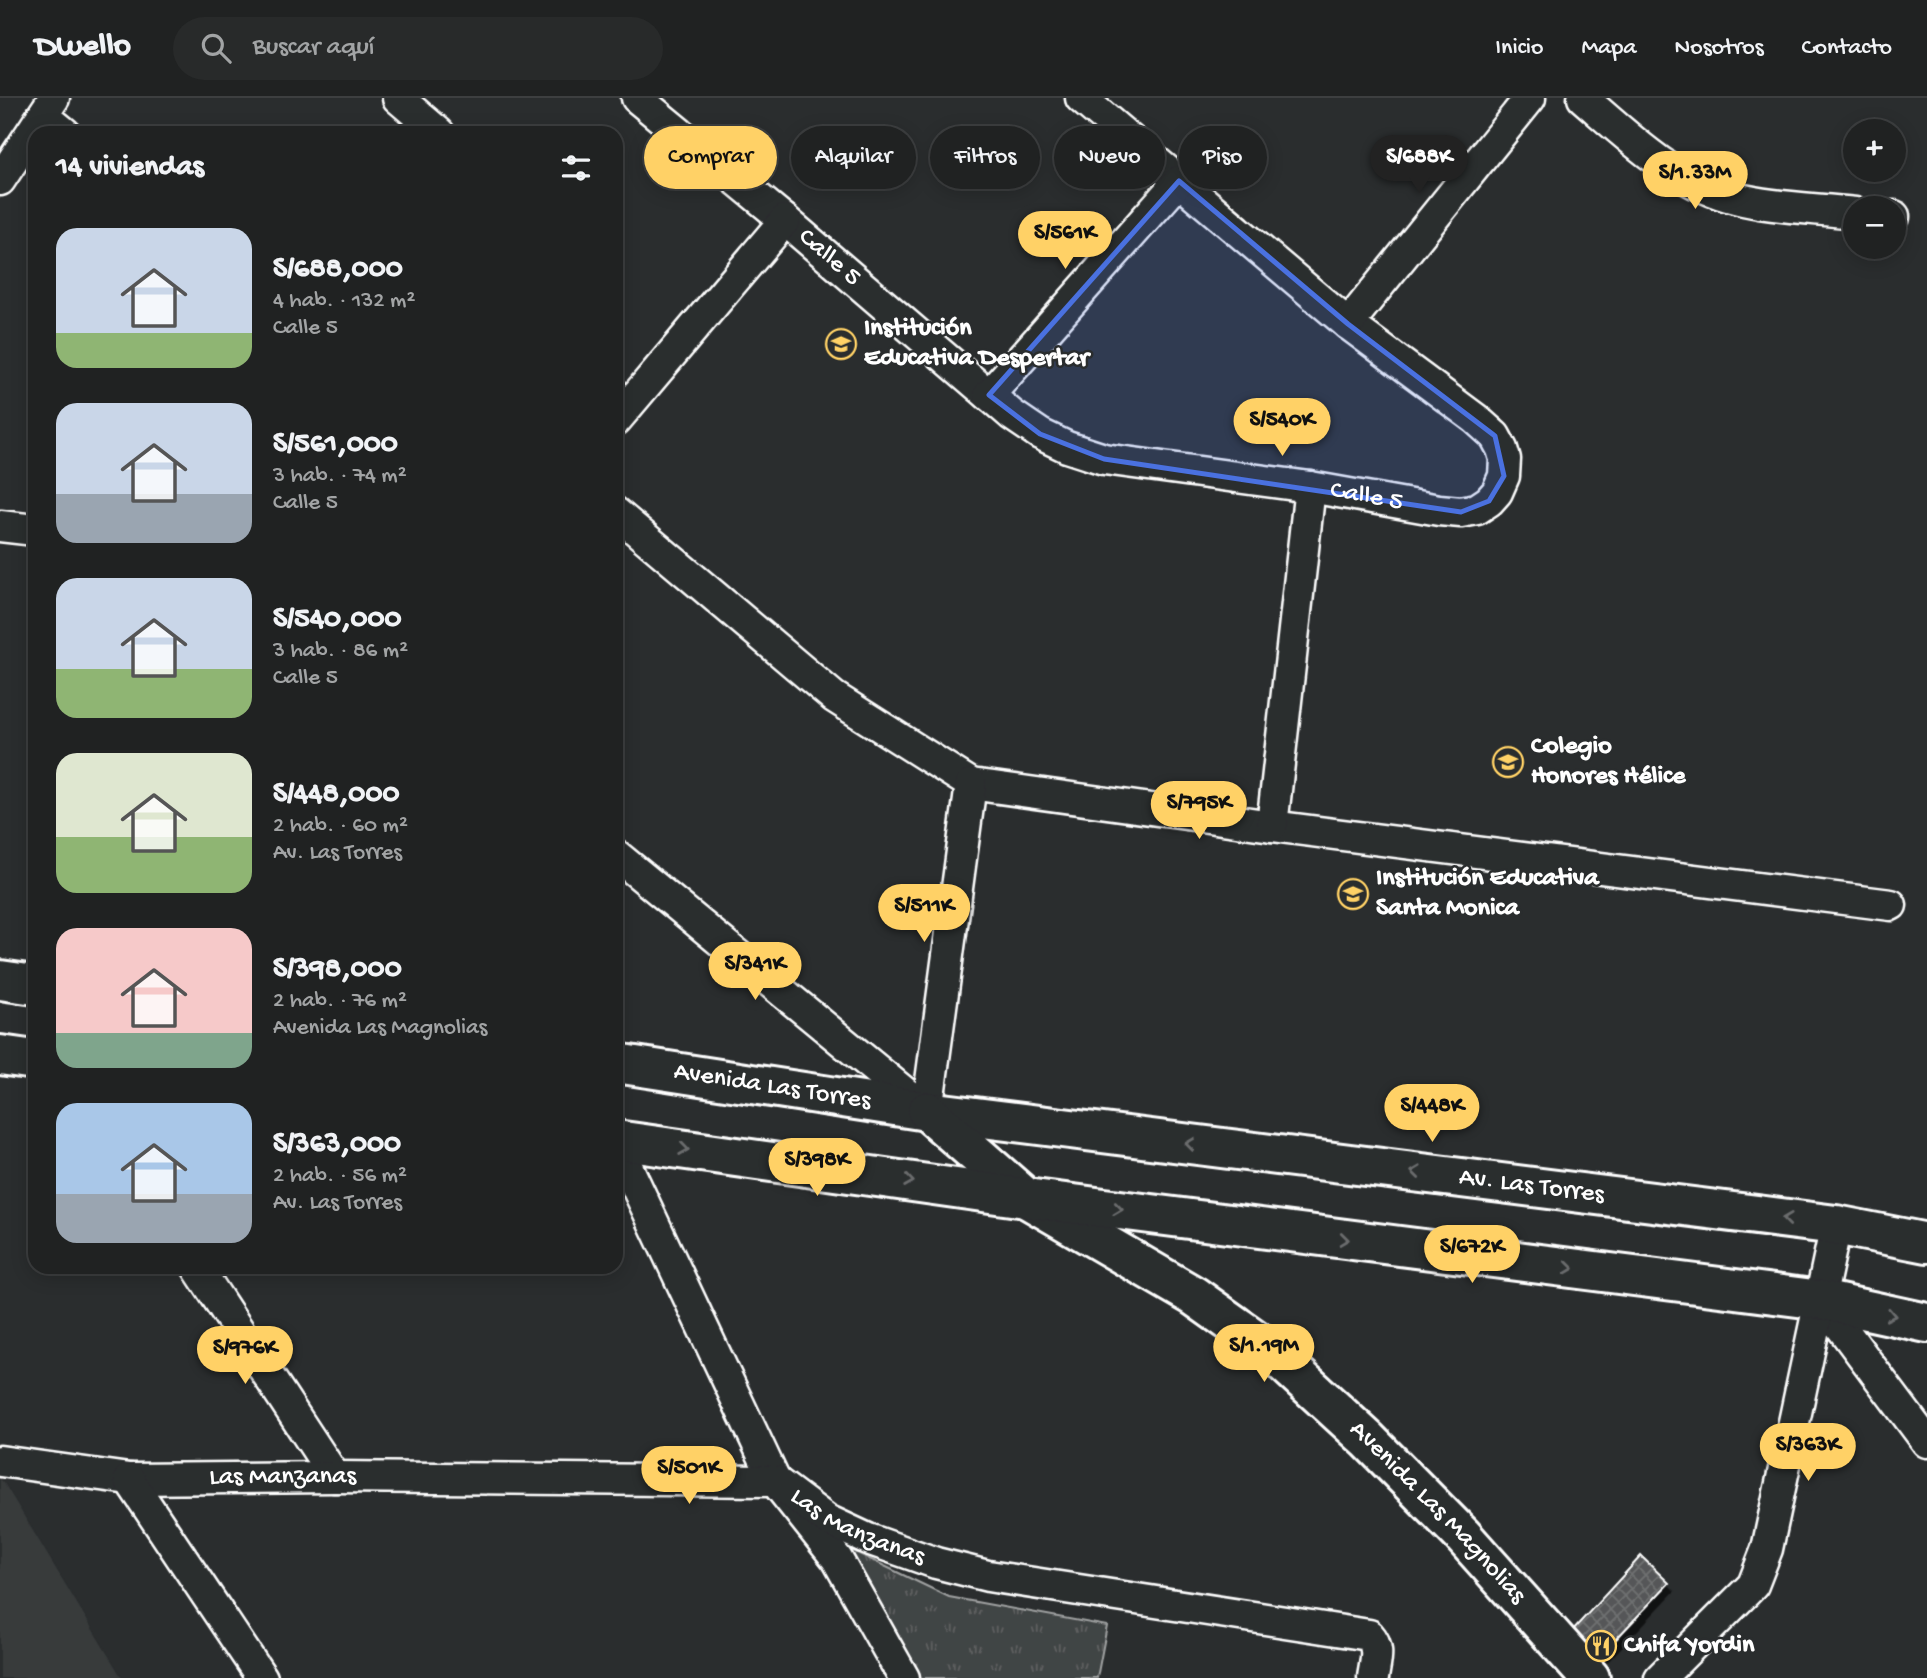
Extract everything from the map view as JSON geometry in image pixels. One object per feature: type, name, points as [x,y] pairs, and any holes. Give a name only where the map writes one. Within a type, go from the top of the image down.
[{"type":"street","points":[[398,98],[431,126]]},
{"type":"street","name":"Calle 5","points":[[637,98],[785,220],[1012,415],[1040,434],[1067,447],[1104,459],[1310,487],[1461,512],[1477,509],[1489,501],[1497,492],[1504,476],[1505,459],[1495,436],[1450,399],[1348,324],[1188,189]]},
{"type":"street","name":"Calle 5","points":[[1081,98],[1179,181]]},
{"type":"street","points":[[1348,324],[1530,98]]},
{"type":"street","points":[[1583,98],[1660,161],[1681,176],[1704,187],[1758,203],[1843,212]]},
{"type":"street","points":[[0,180],[28,146]]},
{"type":"street","points":[[989,395],[1179,181]]},
{"type":"street","points":[[623,412],[785,220]]},
{"type":"street","points":[[1272,826],[1310,487]]},
{"type":"street","points":[[623,519],[834,697],[971,784],[1272,826],[1891,905]]},
{"type":"street","points":[[0,526],[28,529]]},
{"type":"street","points":[[927,1111],[971,784]]},
{"type":"street","points":[[623,861],[927,1111]]},
{"type":"street","points":[[0,980],[28,984]]},
{"type":"street","points":[[0,1055],[28,1059]]},
{"type":"street","name":"Avenida Las Torres","points":[[623,1064],[927,1111]]},
{"type":"street","name":"Avenida Las Magnolias","points":[[927,1111],[1026,1198],[1194,1296],[1270,1350],[1368,1440],[1462,1535],[1590,1678]]},
{"type":"street","name":"Av. Las Torres","points":[[927,1111],[1836,1225],[1927,1243]]},
{"type":"street","name":"Avenida Las Magnolias","points":[[623,1143],[1026,1198]]},
{"type":"street","points":[[623,1157],[775,1481],[837,1559],[904,1678]]},
{"type":"street","points":[[1026,1198],[1821,1300],[1927,1323]]},
{"type":"street","points":[[1660,1678],[1753,1585],[1767,1549],[1836,1225]]},
{"type":"street","points":[[202,1274],[335,1477]]},
{"type":"street","points":[[1821,1300],[1927,1442]]},
{"type":"street","name":"Las Manzanas","points":[[0,1461],[129,1479],[335,1477],[775,1481],[827,1520],[869,1539],[936,1563],[988,1576],[1369,1635],[1377,1648],[1373,1678]]},
{"type":"street","points":[[129,1479],[262,1678]]},
{"type":"highlighted area","points":[[1179,181],[1348,324],[1495,436],[1504,476],[1489,501],[1461,512],[1104,459],[1040,434],[989,395]]},
{"type":"shaded area","points":[[0,1479],[4,1483],[122,1678],[0,1678]]},
{"type":"green space","points":[[851,1550],[949,1597],[1107,1626],[1097,1678],[920,1678]]},
{"type":"building","points":[[1641,1556],[1669,1583],[1598,1658],[1571,1632]]},
{"type":"place","name":"Institución Educativa Despertar","points":[[841,344]]},
{"type":"place","name":"Colegio Honores Hélice","points":[[1508,762]]},
{"type":"place","name":"Institución Educativa Santa Monica","points":[[1353,894]]},
{"type":"place","name":"Chifa Yordin","points":[[1601,1646]]}]
